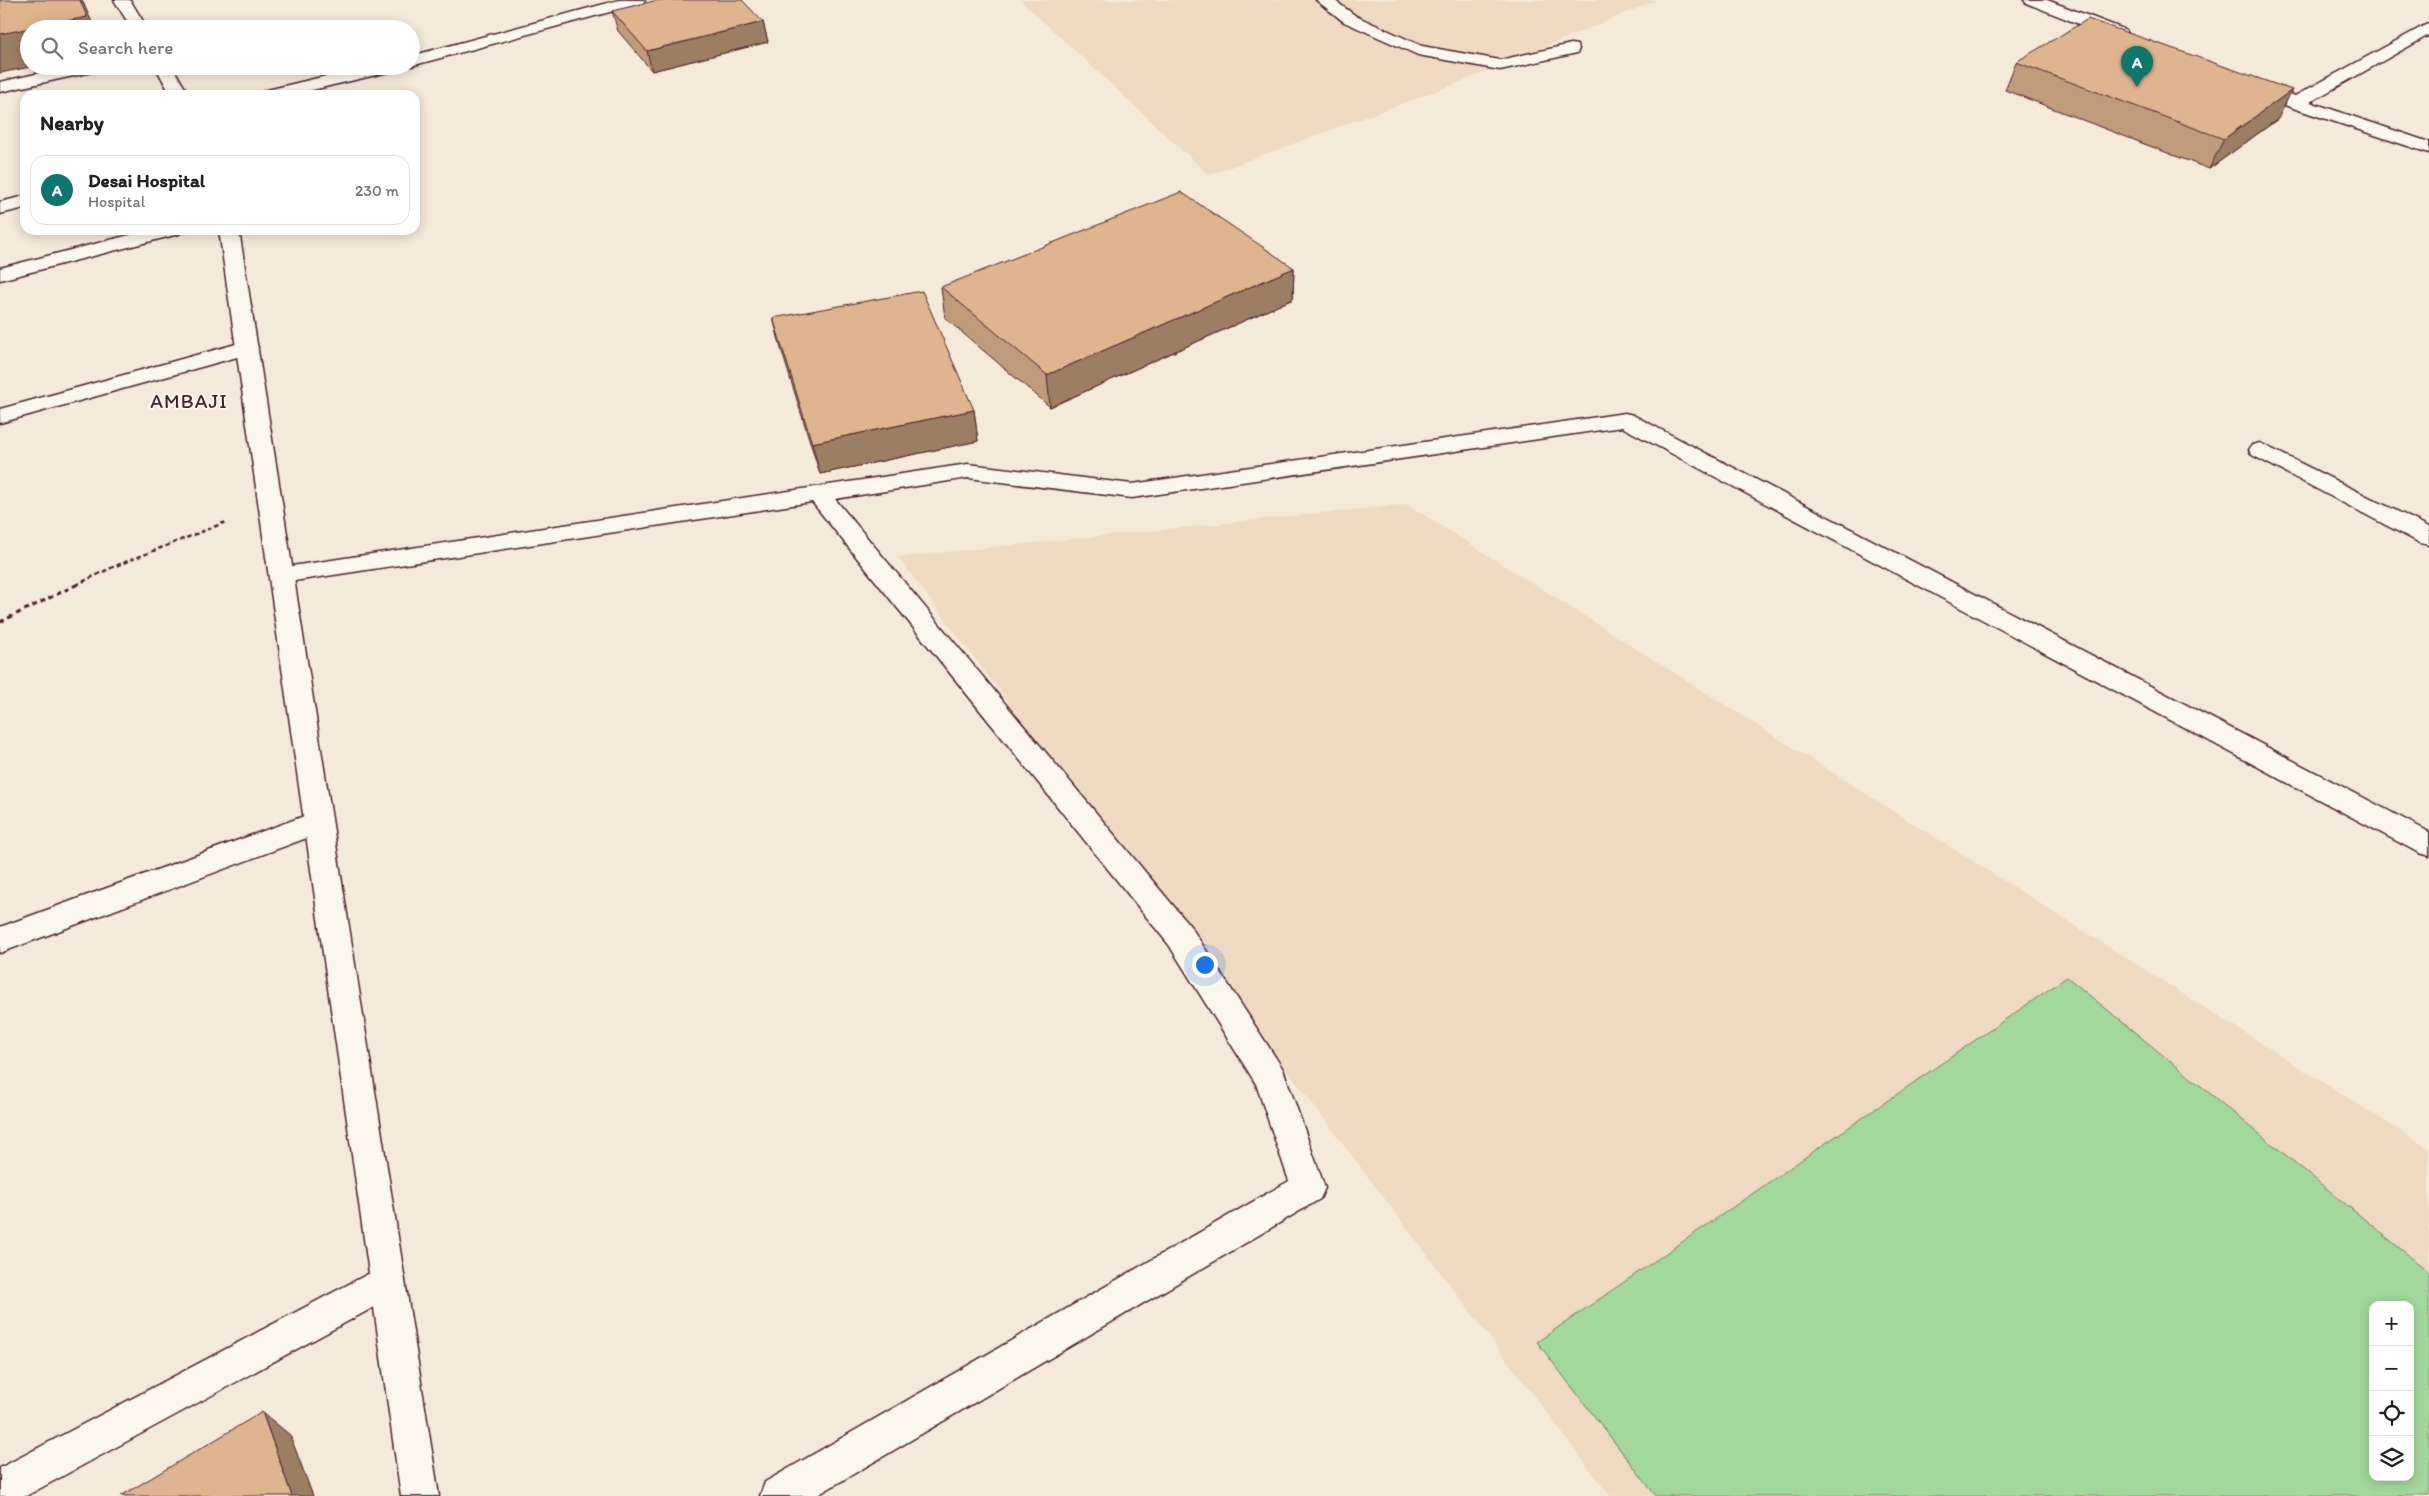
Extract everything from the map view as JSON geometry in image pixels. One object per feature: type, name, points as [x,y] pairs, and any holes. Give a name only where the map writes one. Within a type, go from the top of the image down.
[{"type":"street","points":[[122,0],[134,20]]},
{"type":"street","points":[[420,59],[637,0]]},
{"type":"street","points":[[1324,0],[1350,19],[1418,50],[1500,65],[1572,49]]},
{"type":"street","points":[[2032,0],[2132,39]]},
{"type":"street","points":[[2296,103],[2429,28]]},
{"type":"street","points":[[0,87],[54,75]]},
{"type":"street","points":[[168,75],[177,90]]},
{"type":"street","points":[[290,90],[353,75]]},
{"type":"street","points":[[2241,81],[2296,103],[2429,148]]},
{"type":"street","points":[[0,208],[20,203]]},
{"type":"street","points":[[0,274],[152,235]]},
{"type":"street","points":[[230,235],[420,1496]]},
{"type":"street","points":[[0,416],[247,347]]},
{"type":"street","points":[[281,575],[968,471],[1132,491],[1625,420],[2429,845]]},
{"type":"street","points":[[2260,450],[2429,537]]},
{"type":"street","points":[[779,1496],[1308,1188],[1271,1079],[1180,936],[818,494]]},
{"type":"street","points":[[0,940],[318,822]]},
{"type":"street","points":[[0,1489],[387,1281]]},
{"type":"path","points":[[0,622],[113,567],[271,504]]},
{"type":"shaded area","points":[[1020,0],[1657,0],[1471,78],[1209,175]]},
{"type":"shaded area","points":[[1407,504],[2429,1149],[2429,1496],[1610,1496],[898,557]]},
{"type":"green space","points":[[2067,977],[2429,1272],[2429,1496],[1656,1496],[1537,1342]]},
{"type":"building","points":[[0,0],[80,0],[87,17],[72,20],[20,20],[20,30],[0,34]]},
{"type":"building","points":[[658,0],[742,0],[763,22],[647,51],[612,11]]},
{"type":"building","points":[[2088,19],[2292,90],[2224,139],[2016,62]]},
{"type":"building","points":[[1181,192],[1294,268],[1047,375],[941,287]]},
{"type":"building","points":[[922,291],[974,410],[812,443],[773,318]]},
{"type":"building","points":[[262,1412],[292,1496],[121,1496]]},
{"type":"place","name":"Desai Hospital","points":[[2137,87]]},
{"type":"district","name":"AMBAJI","points":[[189,401]]}]
